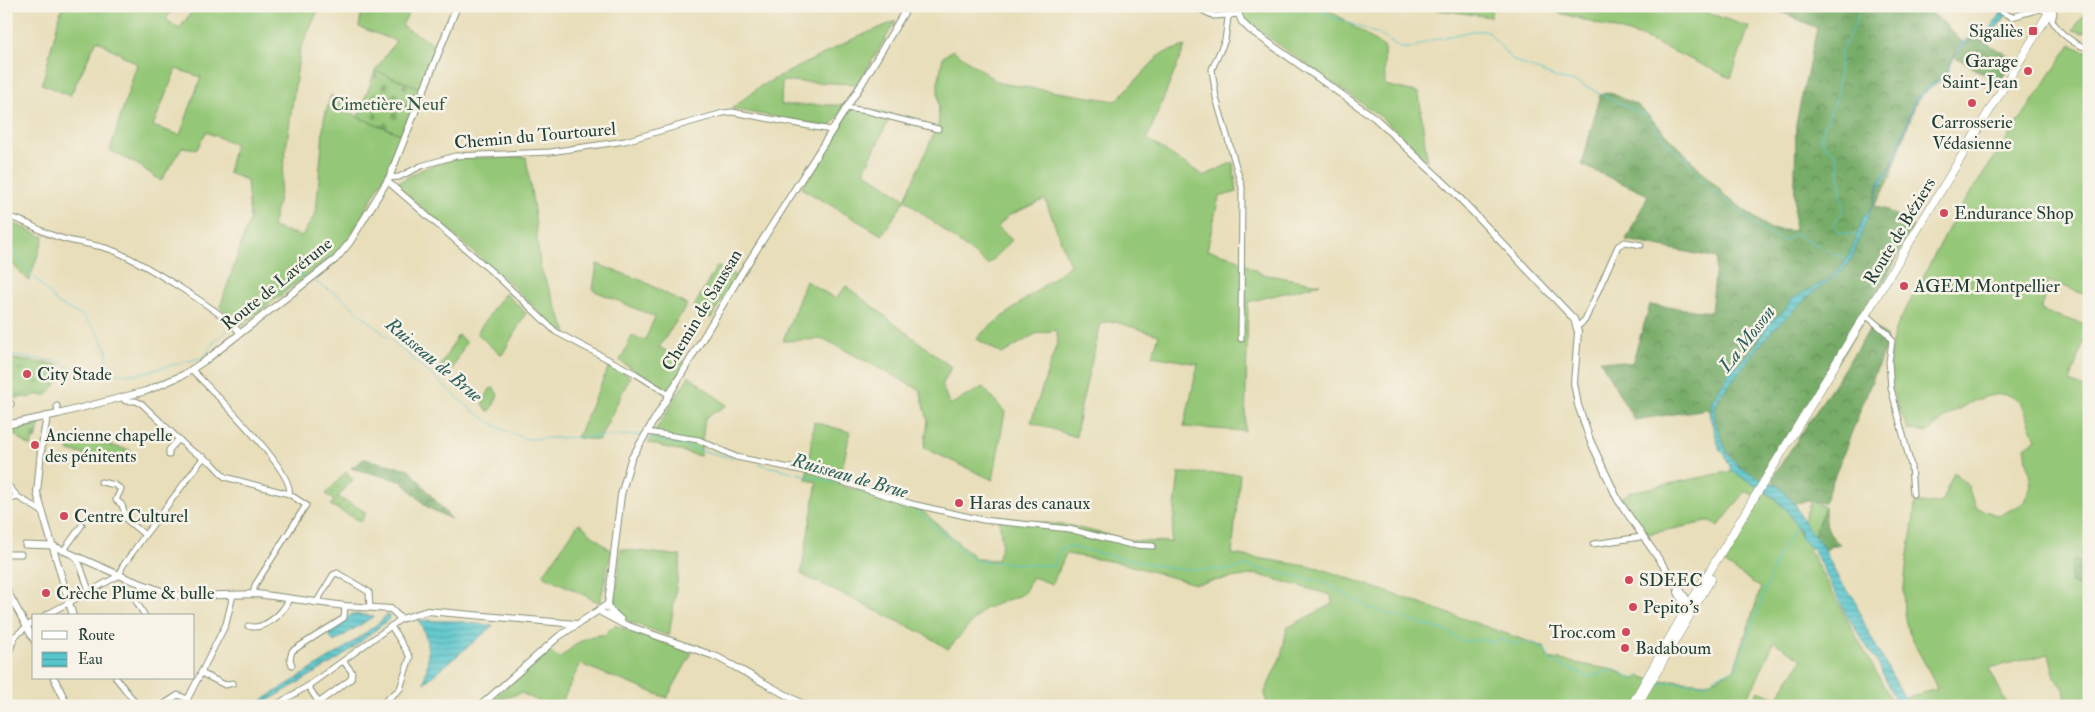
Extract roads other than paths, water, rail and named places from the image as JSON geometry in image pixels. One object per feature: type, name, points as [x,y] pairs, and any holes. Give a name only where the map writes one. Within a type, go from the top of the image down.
[{"type":"main road","name":"Route de Béziers","points":[[1731,539],[2052,9]]},
{"type":"main road","points":[[1637,706],[1689,606],[1731,539]]},
{"type":"main road","points":[[1631,706],[1689,606],[1731,539]]},
{"type":"street","name":"Route de Lavérune","points":[[6,425],[146,392],[192,370],[305,281],[336,259],[347,247],[388,180],[457,6]]},
{"type":"street","name":"Chemin de Saussan","points":[[606,606],[610,599],[621,495],[632,459],[668,394],[756,249],[908,6]]},
{"type":"street","points":[[1194,6],[1214,16],[1238,14]]},
{"type":"street","points":[[1235,6],[1238,14],[1249,29],[1375,118],[1458,197],[1562,305],[1578,326],[1574,383],[1580,413],[1590,440],[1618,500],[1689,606]]},
{"type":"street","points":[[1996,6],[2004,14],[2017,18],[2040,10],[2052,9],[2054,13],[2052,20],[2055,26],[2081,46],[2089,48]]},
{"type":"street","points":[[1230,16],[1224,40],[1212,69],[1216,98],[1242,187],[1241,339]]},
{"type":"street","points":[[845,108],[866,111],[938,129]]},
{"type":"street","name":"Chemin du Tourtourel","points":[[388,180],[421,166],[455,156],[550,152],[625,141],[723,113],[732,112],[832,130]]},
{"type":"street","points":[[388,180],[499,278],[556,332],[636,374],[668,394]]},
{"type":"street","points":[[6,217],[52,235],[103,247],[125,256],[201,302],[235,326],[240,333]]},
{"type":"street","points":[[1578,326],[1585,320],[1618,246],[1625,242],[1641,245]]},
{"type":"street","points":[[1867,316],[1888,334],[1892,341],[1889,362],[1891,388],[1911,466],[1913,494]]},
{"type":"street","points":[[192,370],[261,443],[289,483],[289,494]]},
{"type":"street","points":[[123,397],[125,401],[136,401],[142,404],[189,449],[212,462],[225,478],[289,494],[306,504],[254,588],[253,594]]},
{"type":"street","points":[[6,411],[11,404]]},
{"type":"street","points":[[58,406],[58,414]]},
{"type":"street","points":[[31,506],[37,493],[47,416]]},
{"type":"street","points":[[648,432],[699,440],[736,457],[815,473],[912,504],[938,510],[983,520],[1069,529],[1131,545],[1153,546]]},
{"type":"street","points":[[169,455],[169,450],[179,439]]},
{"type":"street","points":[[48,614],[120,575],[122,567],[145,535],[150,532],[204,457]]},
{"type":"street","points":[[101,482],[115,485],[121,489],[116,500],[122,505],[127,520],[145,535]]},
{"type":"street","points":[[6,483],[18,497],[43,512]]},
{"type":"street","points":[[37,493],[72,614]]},
{"type":"street","points":[[6,500],[18,497]]},
{"type":"street","points":[[64,550],[82,525]]},
{"type":"street","points":[[1592,544],[1641,537]]},
{"type":"street","points":[[24,545],[53,546],[142,584],[181,596],[253,594],[345,606],[391,609],[401,619]]},
{"type":"street","points":[[6,554],[21,554]]},
{"type":"street","points":[[75,557],[90,592]]},
{"type":"street","points":[[316,602],[332,575],[337,573],[369,592],[370,608]]},
{"type":"street","points":[[1674,584],[1685,594],[1690,594],[1704,582]]},
{"type":"street","points":[[142,584],[136,602],[144,614]]},
{"type":"street","points":[[6,589],[32,636]]},
{"type":"street","points":[[184,706],[226,624],[233,595]]},
{"type":"street","points":[[248,626],[256,628],[264,625],[286,607],[289,599]]},
{"type":"street","points":[[292,665],[290,659],[292,651],[344,618],[345,606]]},
{"type":"street","points":[[480,706],[571,625],[606,606],[622,620],[638,628]]},
{"type":"street","points":[[274,706],[344,662],[401,619],[427,611],[571,625]]},
{"type":"street","points":[[598,611],[623,624],[717,657],[806,706]]},
{"type":"street","points":[[6,661],[15,636],[32,622]]},
{"type":"street","points":[[563,634],[571,625]]},
{"type":"street","points":[[379,706],[400,690],[410,657],[391,626]]},
{"type":"street","points":[[308,686],[317,704],[351,679],[352,672],[344,662]]},
{"type":"street","points":[[202,673],[225,685],[233,683]]},
{"type":"street","points":[[55,680],[68,706]]},
{"type":"street","points":[[118,680],[138,706]]},
{"type":"street","points":[[161,706],[178,695],[187,700]]},
{"type":"water","points":[[2006,6],[2009,6],[2005,17],[1994,31],[1968,41],[1954,57],[1962,42],[1989,31]]},
{"type":"water","points":[[1954,57],[1947,75],[1916,100],[1894,162],[1875,198],[1880,180],[1891,165],[1915,98],[1945,74]]},
{"type":"water","points":[[1872,207],[1852,258],[1841,272],[1811,294],[1771,332],[1720,396],[1715,407],[1715,420],[1727,452],[1739,467],[1761,479],[1777,484],[1795,504],[1804,523],[1822,545],[1840,582],[1854,598],[1866,628],[1909,706],[1898,706],[1878,664],[1846,614],[1813,549],[1800,538],[1800,531],[1786,509],[1772,496],[1732,471],[1724,453],[1720,450],[1710,417],[1712,400],[1729,373],[1754,349],[1769,323],[1784,311],[1792,299],[1829,279],[1844,264],[1855,242],[1863,217]]},
{"type":"water","points":[[352,614],[374,616],[334,642],[328,633]]},
{"type":"water","points":[[386,615],[389,616],[388,620],[340,658],[259,706],[253,706],[342,650],[380,622]]},
{"type":"water","points":[[418,620],[455,621],[493,626],[424,683],[428,650],[425,635]]},
{"type":"waterway","points":[[1319,6],[1330,16],[1381,35],[1400,48],[1413,48],[1428,41],[1472,31],[1488,31],[1511,59],[1557,78],[1579,83],[1646,116],[1668,144],[1686,159],[1700,179],[1746,216],[1757,228],[1785,241],[1794,233],[1836,255],[1849,258]]},
{"type":"waterway","points":[[1858,235],[1838,232],[1833,225],[1843,211],[1838,161],[1835,153],[1823,144],[1821,135],[1837,96],[1841,52],[1856,22],[1861,6]]},
{"type":"waterway","points":[[6,244],[58,304],[83,316],[97,332],[107,350],[106,373]]},
{"type":"waterway","name":"Ruisseau de Brue","points":[[237,324],[300,274],[307,279]]},
{"type":"waterway","name":"Ruisseau de Brue","points":[[313,281],[340,296],[472,410],[500,428],[526,439],[642,435]]},
{"type":"waterway","name":"Ruisseau de Brue","points":[[6,355],[61,362],[75,372],[138,374],[204,357],[216,339],[231,328]]},
{"type":"waterway","name":"Ruisseau de Brue","points":[[649,438],[732,458]]},
{"type":"waterway","name":"Ruisseau de Brue","points":[[760,464],[841,484]]},
{"type":"waterway","name":"Ruisseau de Brue","points":[[912,507],[976,561],[1054,566],[1060,548],[1071,547],[1174,569],[1231,570],[1247,566],[1323,582],[1372,609],[1449,632],[1461,641],[1484,640],[1495,643],[1500,639],[1512,644],[1530,642],[1544,649],[1551,661],[1589,677],[1616,669],[1633,679],[1641,676]]},
{"type":"waterway","name":"Ruisseau de Brue","points":[[1657,685],[1674,682],[1709,684],[1716,676],[1735,670],[1779,554],[1797,526]]},
{"type":"place","name":"Sigaliès","points":[[2033,31]]},
{"type":"place","name":"Garage Saint-Jean","points":[[2028,71]]},
{"type":"place","name":"Carrosserie Védasienne","points":[[1972,103]]},
{"type":"place","name":"Endurance Shop","points":[[1944,213]]},
{"type":"place","name":"AGEM Montpellier","points":[[1904,286]]},
{"type":"place","name":"City Stade","points":[[27,374]]},
{"type":"place","name":"Ancienne chapelle des pénitents","points":[[35,445]]},
{"type":"place","name":"Haras des canaux","points":[[959,503]]},
{"type":"place","name":"Centre Culturel","points":[[64,516]]},
{"type":"place","name":"SDEEC","points":[[1629,580]]},
{"type":"place","name":"Crèche Plume & bulle","points":[[46,593]]},
{"type":"place","name":"Pepito's","points":[[1633,607]]},
{"type":"place","name":"Troc.com","points":[[1626,632]]},
{"type":"place","name":"Badaboum","points":[[1625,648]]},
{"type":"park label","name":"Cimetière Neuf","points":[[388,104]]},
{"type":"water label","name":"La Mosson","points":[[1747,339]]}]
